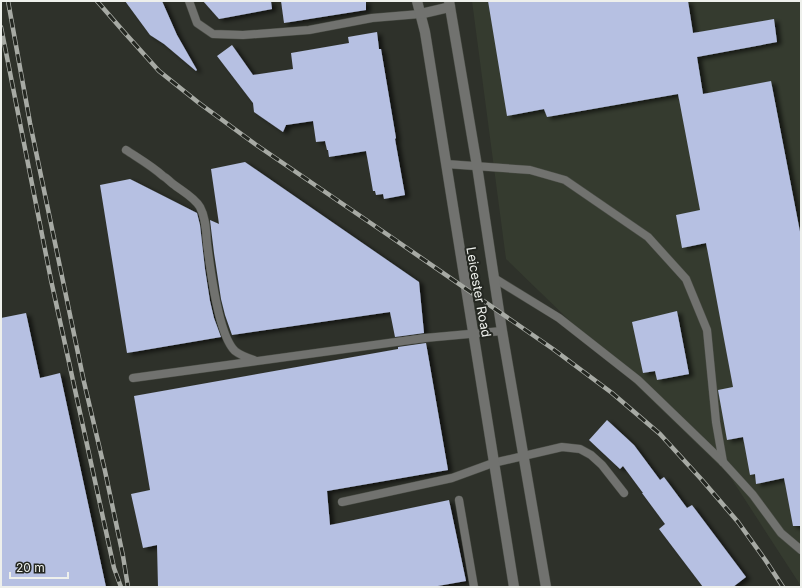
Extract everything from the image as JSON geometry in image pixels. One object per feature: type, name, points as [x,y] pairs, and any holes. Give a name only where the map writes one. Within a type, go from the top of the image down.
[{"type":"street","name":"Leicester Road","points":[[417,1],[425,32],[514,587]]},
{"type":"street","name":"Leicester Road","points":[[449,4],[477,166],[502,331],[546,587]]},
{"type":"street","points":[[420,14],[449,4]]},
{"type":"lane","points":[[189,1],[197,24],[213,34],[243,35],[309,30],[372,18],[420,14]]},
{"type":"lane","points":[[126,150],[185,192],[200,207],[205,219],[208,251],[216,302],[222,327],[229,343],[235,350],[244,356],[257,361]]},
{"type":"lane","points":[[446,164],[530,170],[565,180],[648,237],[686,279],[707,330],[716,422],[723,462]]},
{"type":"lane","points":[[494,278],[559,318],[638,380],[723,462],[753,495],[781,533],[801,550]]},
{"type":"lane","points":[[133,378],[425,338],[502,331]]},
{"type":"lane","points":[[342,502],[452,478],[493,463],[562,447],[580,449],[591,455],[624,493]]},
{"type":"lane","points":[[459,500],[474,587]]},
{"type":"shaded area","points":[[472,1],[801,1],[801,586],[729,475],[506,259]]},
{"type":"building","points":[[125,1],[162,1],[177,35],[197,70],[196,71],[164,44],[150,35]]},
{"type":"building","points":[[203,1],[271,1],[272,9],[219,19]]},
{"type":"building","points":[[281,1],[366,1],[366,10],[284,23]]},
{"type":"building","points":[[488,1],[688,1],[693,33],[774,19],[777,42],[697,57],[703,94],[771,81],[801,237],[801,526],[793,526],[784,478],[756,484],[755,474],[750,475],[743,437],[727,440],[718,390],[733,387],[706,243],[682,248],[676,215],[700,210],[678,94],[547,117],[544,109],[507,116]]},
{"type":"building","points":[[377,32],[405,195],[384,199],[383,194],[376,195],[375,191],[373,191],[366,151],[329,157],[325,141],[316,142],[313,121],[286,125],[283,132],[254,112],[253,103],[217,56],[232,45],[253,75],[293,69],[291,53],[349,43],[348,37]]},
{"type":"building","points":[[245,162],[419,282],[424,333],[395,337],[390,312],[232,335],[221,299],[214,253],[210,220],[219,224],[211,169]]},
{"type":"building","points":[[130,179],[197,213],[200,225],[210,301],[221,337],[127,353],[100,185]]},
{"type":"building","points":[[677,311],[689,374],[657,380],[655,371],[643,373],[632,322]]},
{"type":"building","points":[[26,313],[40,378],[60,373],[106,587],[1,587],[1,318]]},
{"type":"building","points":[[426,343],[448,470],[327,491],[330,525],[449,500],[466,581],[432,587],[158,587],[157,545],[143,548],[131,494],[150,490],[134,396]]},
{"type":"building","points":[[607,420],[634,445],[660,480],[664,477],[687,508],[692,505],[746,577],[733,587],[703,587],[659,529],[665,524],[623,466],[620,469],[589,440]]},
{"type":"railway","points":[[8,1],[30,123],[84,382],[123,556],[128,587]]},
{"type":"railway","points":[[97,1],[159,71],[199,103],[255,144],[553,349],[612,393],[660,434],[738,522],[783,587]]},
{"type":"railway","points":[[1,27],[51,280],[114,568],[121,587]]}]
